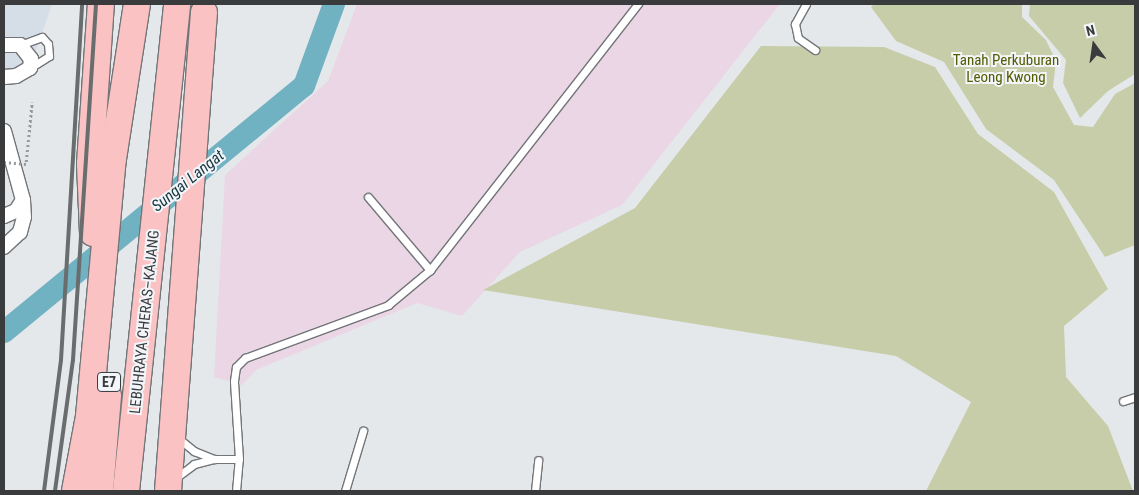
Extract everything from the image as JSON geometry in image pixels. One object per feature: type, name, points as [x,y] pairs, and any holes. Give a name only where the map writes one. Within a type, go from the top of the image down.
[{"type":"highway","points":[[76,491],[89,416],[104,283],[101,4]]},
{"type":"highway","points":[[102,162],[137,4]]},
{"type":"highway","name":"LEBUHRAYA CHERAS–KAJANG","points":[[100,491],[104,283],[131,139],[145,4]]},
{"type":"highway","name":"LEBUHRAYA CHERAS–KAJANG","points":[[126,491],[165,140],[177,4]]},
{"type":"highway","points":[[168,97],[206,8]]},
{"type":"highway","points":[[168,491],[184,262],[206,8]]},
{"type":"highway","points":[[63,491],[104,283]]},
{"type":"street","points":[[4,45],[20,45],[31,59],[30,68],[16,76],[4,77]]},
{"type":"street","points":[[4,131],[23,200],[24,224],[4,248]]},
{"type":"street","points":[[4,216],[16,211],[23,200]]},
{"type":"lane","points":[[236,491],[239,458],[234,381],[236,367],[245,358],[388,305],[430,270],[638,4]]},
{"type":"lane","points":[[806,4],[795,24],[798,38],[814,50]]},
{"type":"lane","points":[[20,45],[42,37],[48,44],[49,56],[30,68]]},
{"type":"lane","points":[[368,197],[430,270]]},
{"type":"lane","points":[[1123,401],[1135,397]]},
{"type":"lane","points":[[172,422],[179,440],[194,451],[214,459]]},
{"type":"lane","points":[[345,491],[363,431]]},
{"type":"lane","points":[[168,491],[178,475],[194,464],[214,459],[239,458]]},
{"type":"lane","points":[[535,491],[538,460]]},
{"type":"path","points":[[4,162],[26,164],[32,102]]},
{"type":"shaded area","points":[[4,4],[52,4],[30,68],[4,82]]},
{"type":"shaded area","points":[[357,4],[780,4],[622,205],[520,252],[462,316],[417,303],[256,370],[242,385],[214,377],[225,175],[328,81]]},
{"type":"green space","name":"Tanah Perkuburan Leong Kwong","points":[[874,4],[1022,4],[1022,17],[1046,40],[1056,61],[1053,87],[1074,125],[1093,127],[1115,94],[1135,83],[1135,245],[1105,257],[1054,180],[986,129],[944,62],[896,41],[871,7]]},
{"type":"green space","points":[[1030,4],[1135,4],[1135,74],[1108,91],[1080,118],[1063,83],[1066,60],[1029,16]]},
{"type":"green space","points":[[761,46],[884,47],[935,67],[978,134],[1054,192],[1108,289],[1064,326],[1066,377],[1108,426],[1133,491],[926,491],[971,402],[896,356],[483,290],[635,208]]},
{"type":"waterway","name":"Sungai Langat","points":[[4,332],[304,86],[334,4]]},
{"type":"railway","points":[[44,491],[61,360],[82,4]]},
{"type":"railway","points":[[55,491],[73,360],[96,4]]}]
